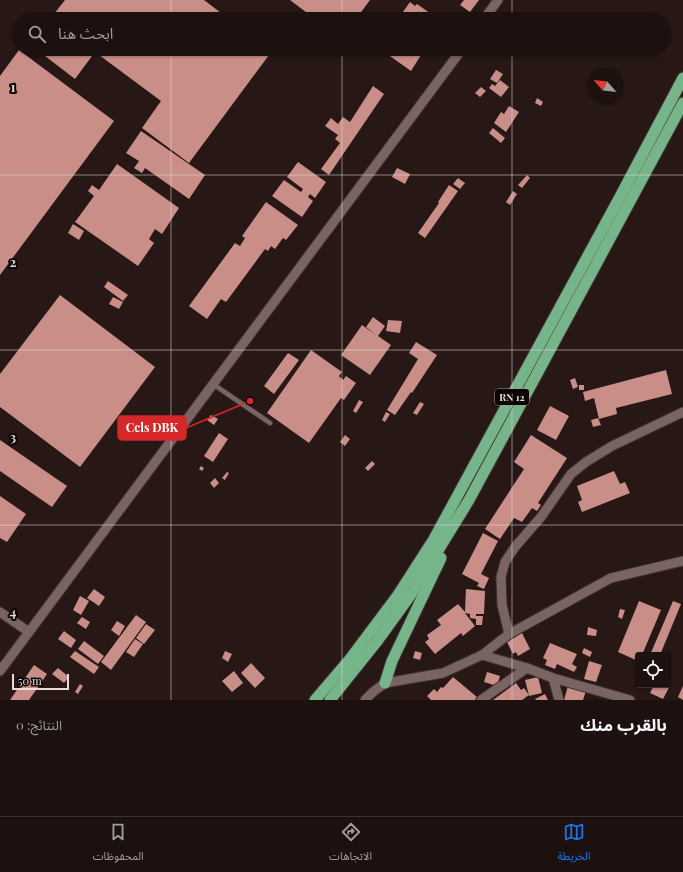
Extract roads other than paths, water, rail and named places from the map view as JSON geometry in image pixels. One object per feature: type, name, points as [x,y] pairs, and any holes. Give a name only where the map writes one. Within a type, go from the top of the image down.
[{"type":"highway","name":"RN 12","points":[[315,700],[350,659],[393,601],[434,539],[683,78]]},
{"type":"highway","name":"RN 12","points":[[330,700],[395,617],[425,574],[473,493],[683,103]]},
{"type":"highway","points":[[385,683],[390,665],[442,556],[451,529]]},
{"type":"street","points":[[489,12],[498,0]]},
{"type":"street","points":[[0,671],[457,56]]},
{"type":"street","points":[[509,634],[502,605],[501,577],[505,562],[515,547],[541,517],[571,474],[586,462],[612,446],[683,412]]},
{"type":"street","points":[[365,700],[385,683],[443,673],[482,655],[509,634],[611,578],[683,561]]},
{"type":"street","points":[[0,612],[29,632]]},
{"type":"street","points":[[482,655],[527,668],[552,678],[630,700]]},
{"type":"street","points":[[481,700],[527,668]]},
{"type":"street","points":[[552,678],[559,700]]},
{"type":"lane","points":[[213,384],[270,423]]},
{"type":"place","name":"Ccls DBK","points":[[250,401]]}]
